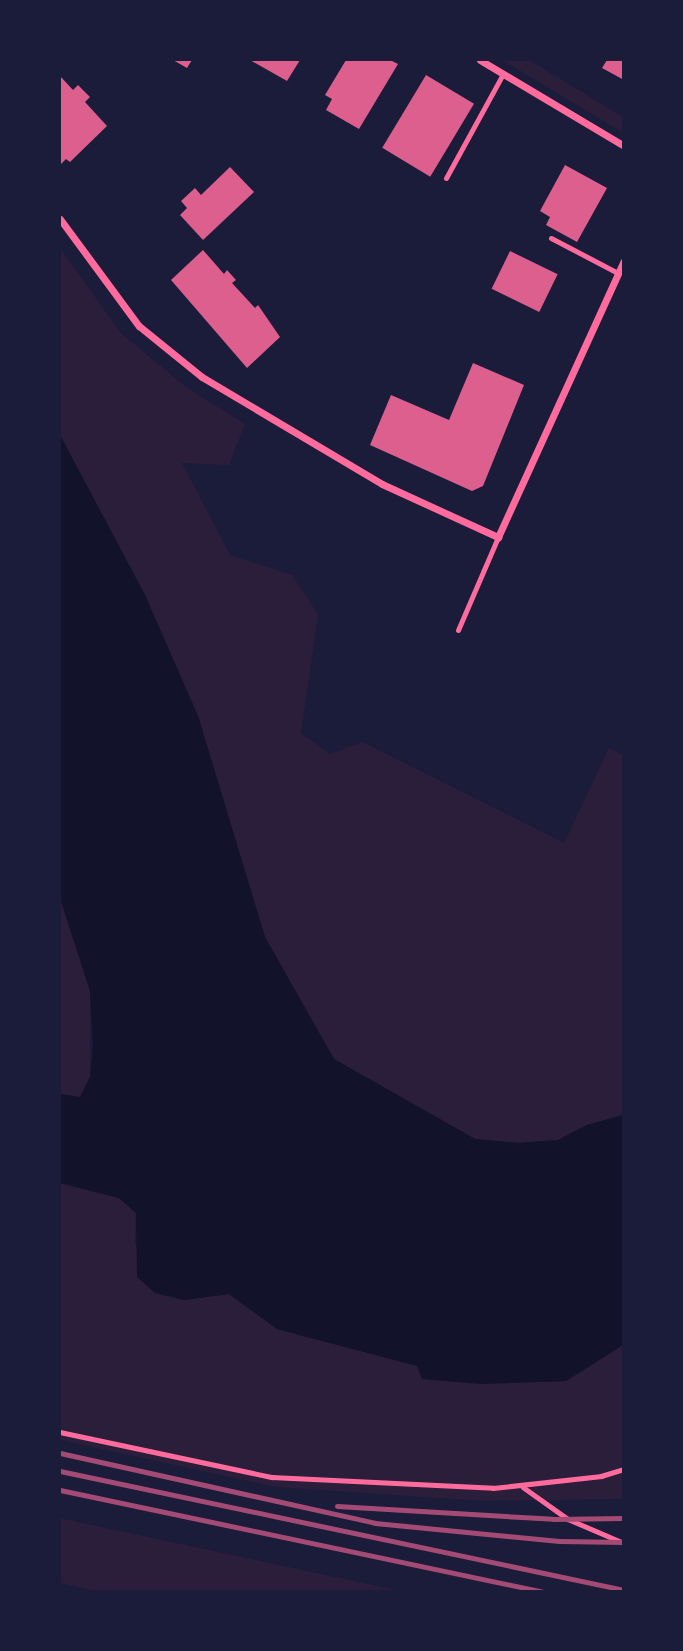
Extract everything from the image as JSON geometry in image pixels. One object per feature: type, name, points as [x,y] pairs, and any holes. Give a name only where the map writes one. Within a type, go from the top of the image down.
[{"type":"street","points":[[480,60],[624,146]]},
{"type":"street","points":[[60,219],[139,326],[202,377],[382,484],[498,537],[624,261]]},
{"type":"lane","points":[[446,178],[503,74]]},
{"type":"lane","points":[[551,238],[618,273]]},
{"type":"lane","points":[[458,630],[498,537]]},
{"type":"path","points":[[60,1432],[272,1478],[523,1486],[624,1469]]},
{"type":"path","points":[[523,1486],[548,1508],[624,1543]]},
{"type":"shaded area","points":[[502,60],[529,60],[623,117],[623,133]]},
{"type":"shaded area","points":[[60,248],[121,333],[186,387],[245,424],[229,465],[182,463],[230,555],[292,575],[318,614],[301,733],[330,754],[362,742],[564,843],[609,748],[623,754],[623,1115],[587,1125],[558,1140],[518,1143],[475,1139],[334,1059],[265,937],[198,716],[145,595],[60,435]]},
{"type":"shaded area","points":[[60,435],[145,595],[198,716],[265,937],[334,1059],[475,1139],[518,1143],[558,1140],[587,1125],[623,1115],[623,1345],[566,1381],[481,1384],[422,1379],[417,1366],[277,1329],[229,1294],[184,1300],[155,1293],[137,1277],[136,1213],[119,1198],[60,1183],[60,1094],[80,1097],[90,1077],[93,1046],[90,991],[60,898]]},
{"type":"shaded area","points":[[60,898],[90,991],[90,1077],[80,1097],[60,1094]]},
{"type":"shaded area","points":[[60,1183],[119,1198],[136,1213],[135,1244],[184,1300],[229,1294],[277,1329],[417,1366],[422,1379],[481,1384],[566,1381],[623,1345],[623,1499],[483,1501],[276,1487],[60,1440]]},
{"type":"shaded area","points":[[60,1518],[400,1591],[100,1592],[60,1583]]},
{"type":"building","points":[[173,60],[192,60],[187,68]]},
{"type":"building","points":[[250,60],[300,60],[287,81]]},
{"type":"building","points":[[346,60],[390,60],[398,64],[359,129],[326,110],[332,99],[325,95]]},
{"type":"building","points":[[607,60],[624,60],[624,80],[602,68]]},
{"type":"building","points":[[426,75],[474,104],[430,177],[382,148]]},
{"type":"building","points":[[60,76],[73,90],[78,85],[90,97],[85,102],[107,126],[70,162],[66,159],[60,165]]},
{"type":"building","points":[[565,165],[607,188],[577,242],[546,225],[550,217],[540,211]]},
{"type":"building","points":[[230,167],[254,192],[203,240],[180,215],[187,208],[181,201],[195,188],[201,195]]},
{"type":"building","points":[[203,250],[224,274],[227,270],[236,280],[232,283],[255,308],[258,305],[280,337],[247,368],[171,280]]},
{"type":"building","points":[[510,251],[558,274],[539,312],[492,289]]},
{"type":"building","points":[[473,363],[524,385],[483,486],[472,491],[370,445],[391,395],[449,420]]},
{"type":"railway","points":[[60,1453],[375,1523],[559,1541],[624,1542]]},
{"type":"railway","points":[[60,1471],[624,1590]]},
{"type":"railway","points":[[60,1490],[542,1592]]},
{"type":"railway","points":[[337,1506],[553,1519],[624,1518]]}]
